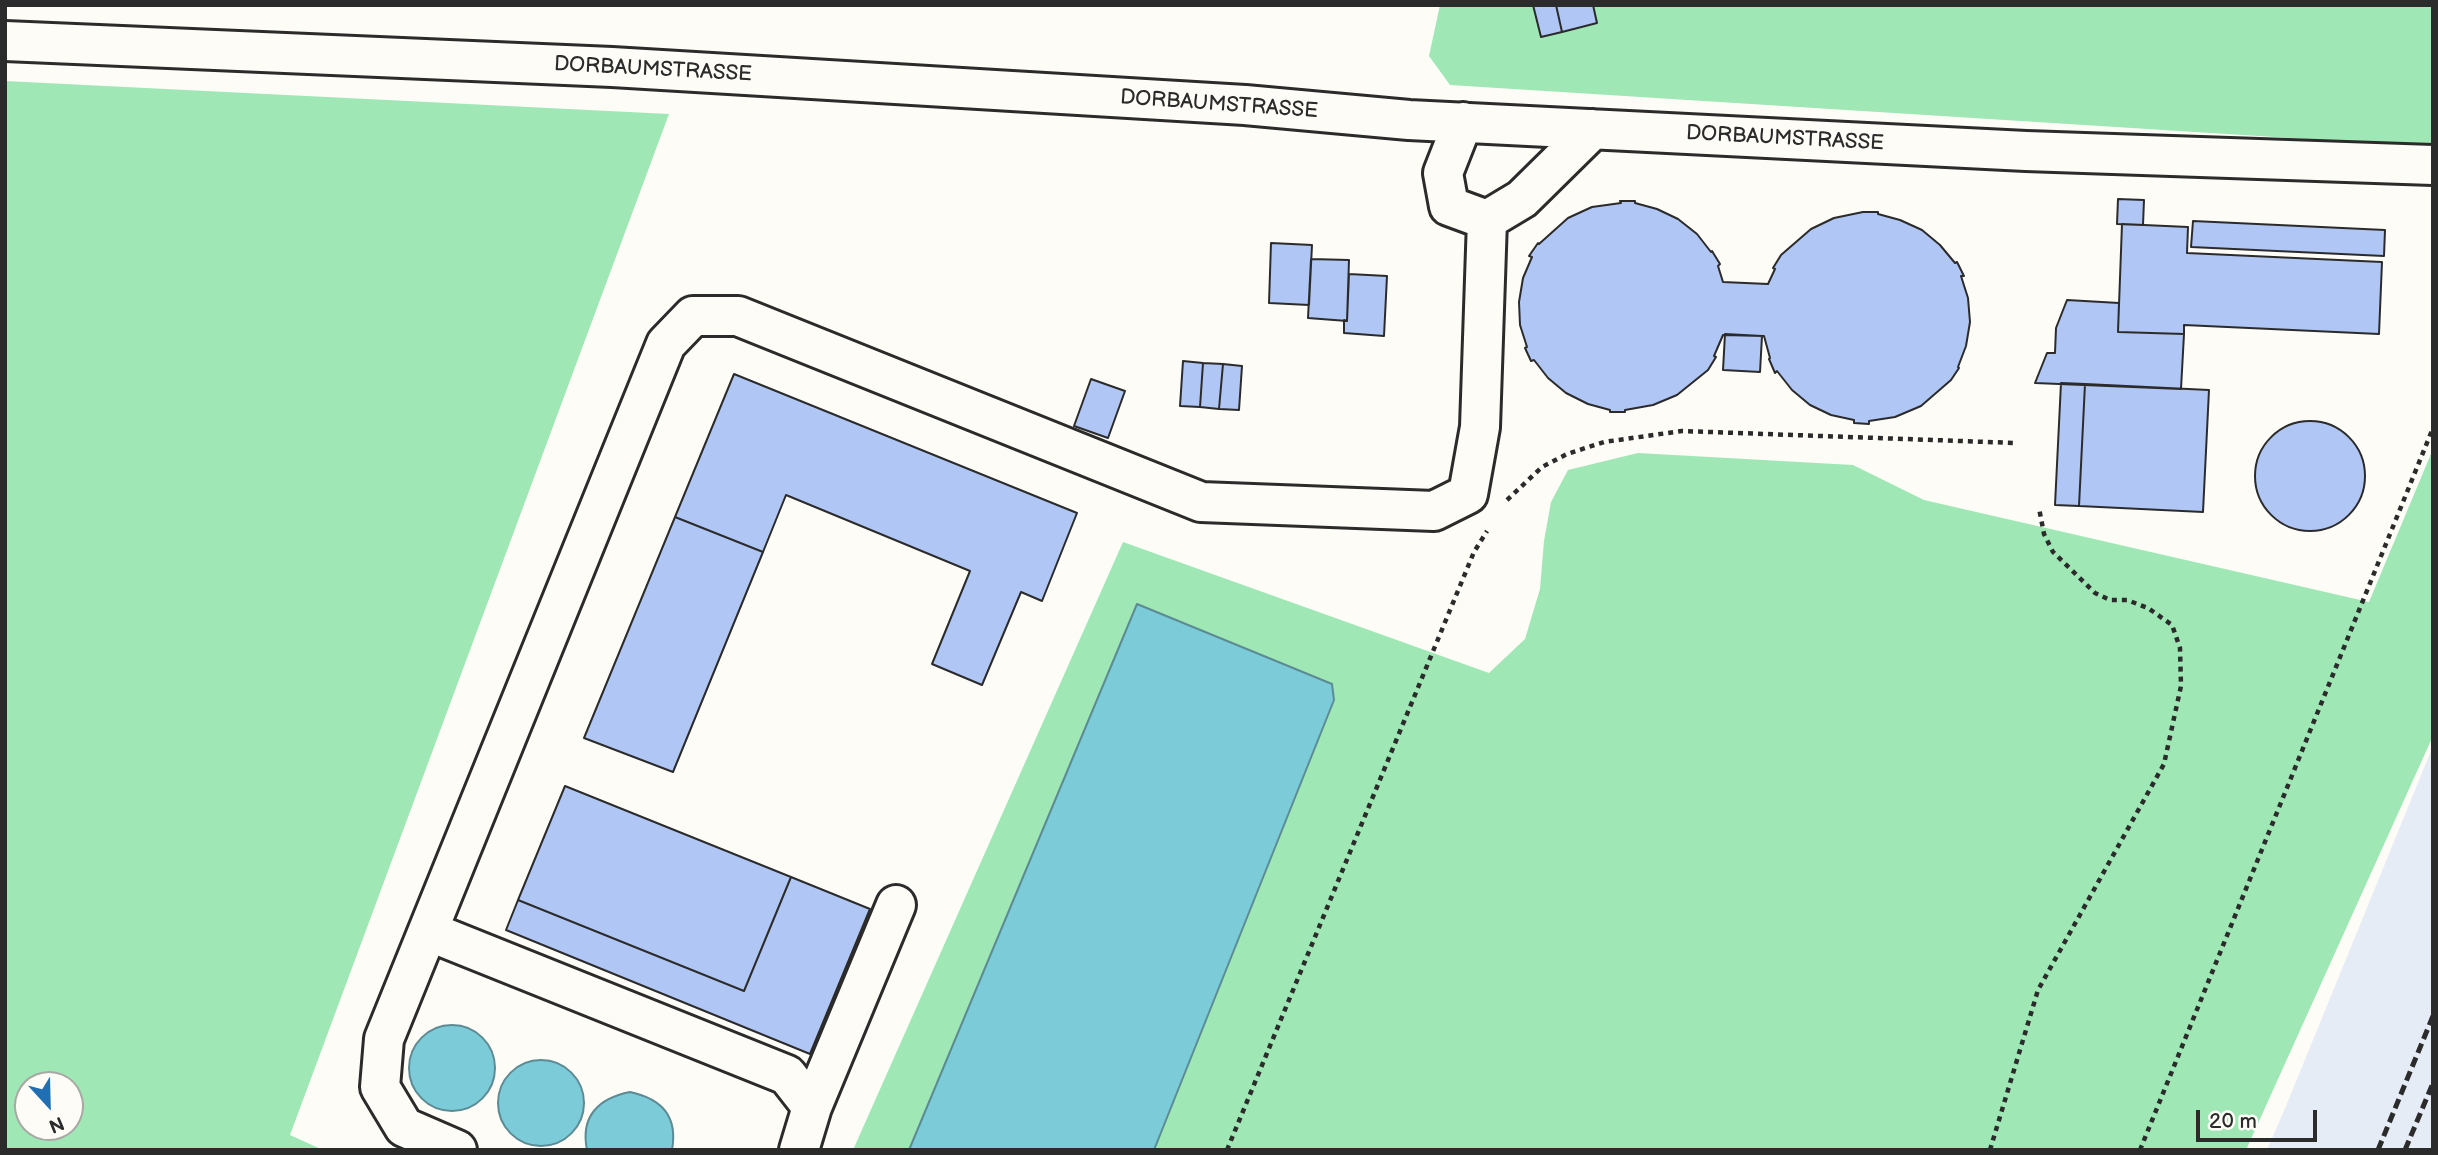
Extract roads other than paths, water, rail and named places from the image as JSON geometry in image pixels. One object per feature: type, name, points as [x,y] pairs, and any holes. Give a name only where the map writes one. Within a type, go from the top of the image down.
[{"type":"lane","name":"DORBAUMSTRASSE","points":[[5,41],[612,67],[1245,105],[1409,120],[2026,150],[2433,165]]},
{"type":"lane","points":[[1463,122],[1443,173],[1448,206],[1488,220]]},
{"type":"lane","points":[[1488,220],[1522,199],[1593,129]]},
{"type":"lane","points":[[457,1150],[404,1127],[380,1087],[384,1039],[666,344],[693,316],[738,316],[1201,502],[1434,511],[1468,495],[1480,427],[1488,220]]},
{"type":"lane","points":[[799,1150],[812,1107],[896,905]]},
{"type":"lane","points":[[428,931],[787,1075],[812,1107]]},
{"type":"water","points":[[1137,604],[1332,684],[1334,700],[1154,1150],[909,1150]]},
{"type":"water","points":[[452,1025],[476,1032],[488,1044],[495,1068],[488,1092],[476,1104],[452,1111],[428,1104],[416,1092],[409,1068],[416,1044],[428,1032]]},
{"type":"water","points":[[541,1060],[557,1064],[571,1073],[580,1087],[584,1103],[580,1119],[571,1133],[557,1142],[541,1146],[525,1142],[511,1133],[502,1119],[498,1103],[502,1087],[511,1073],[525,1064]]},
{"type":"water","points":[[630,1092],[651,1099],[665,1111],[672,1128],[672,1150],[587,1150],[586,1127],[594,1110],[609,1099]]},
{"type":"railway","points":[[2378,1150],[2433,1016]]},
{"type":"railway","points":[[2405,1150],[2433,1083]]}]
